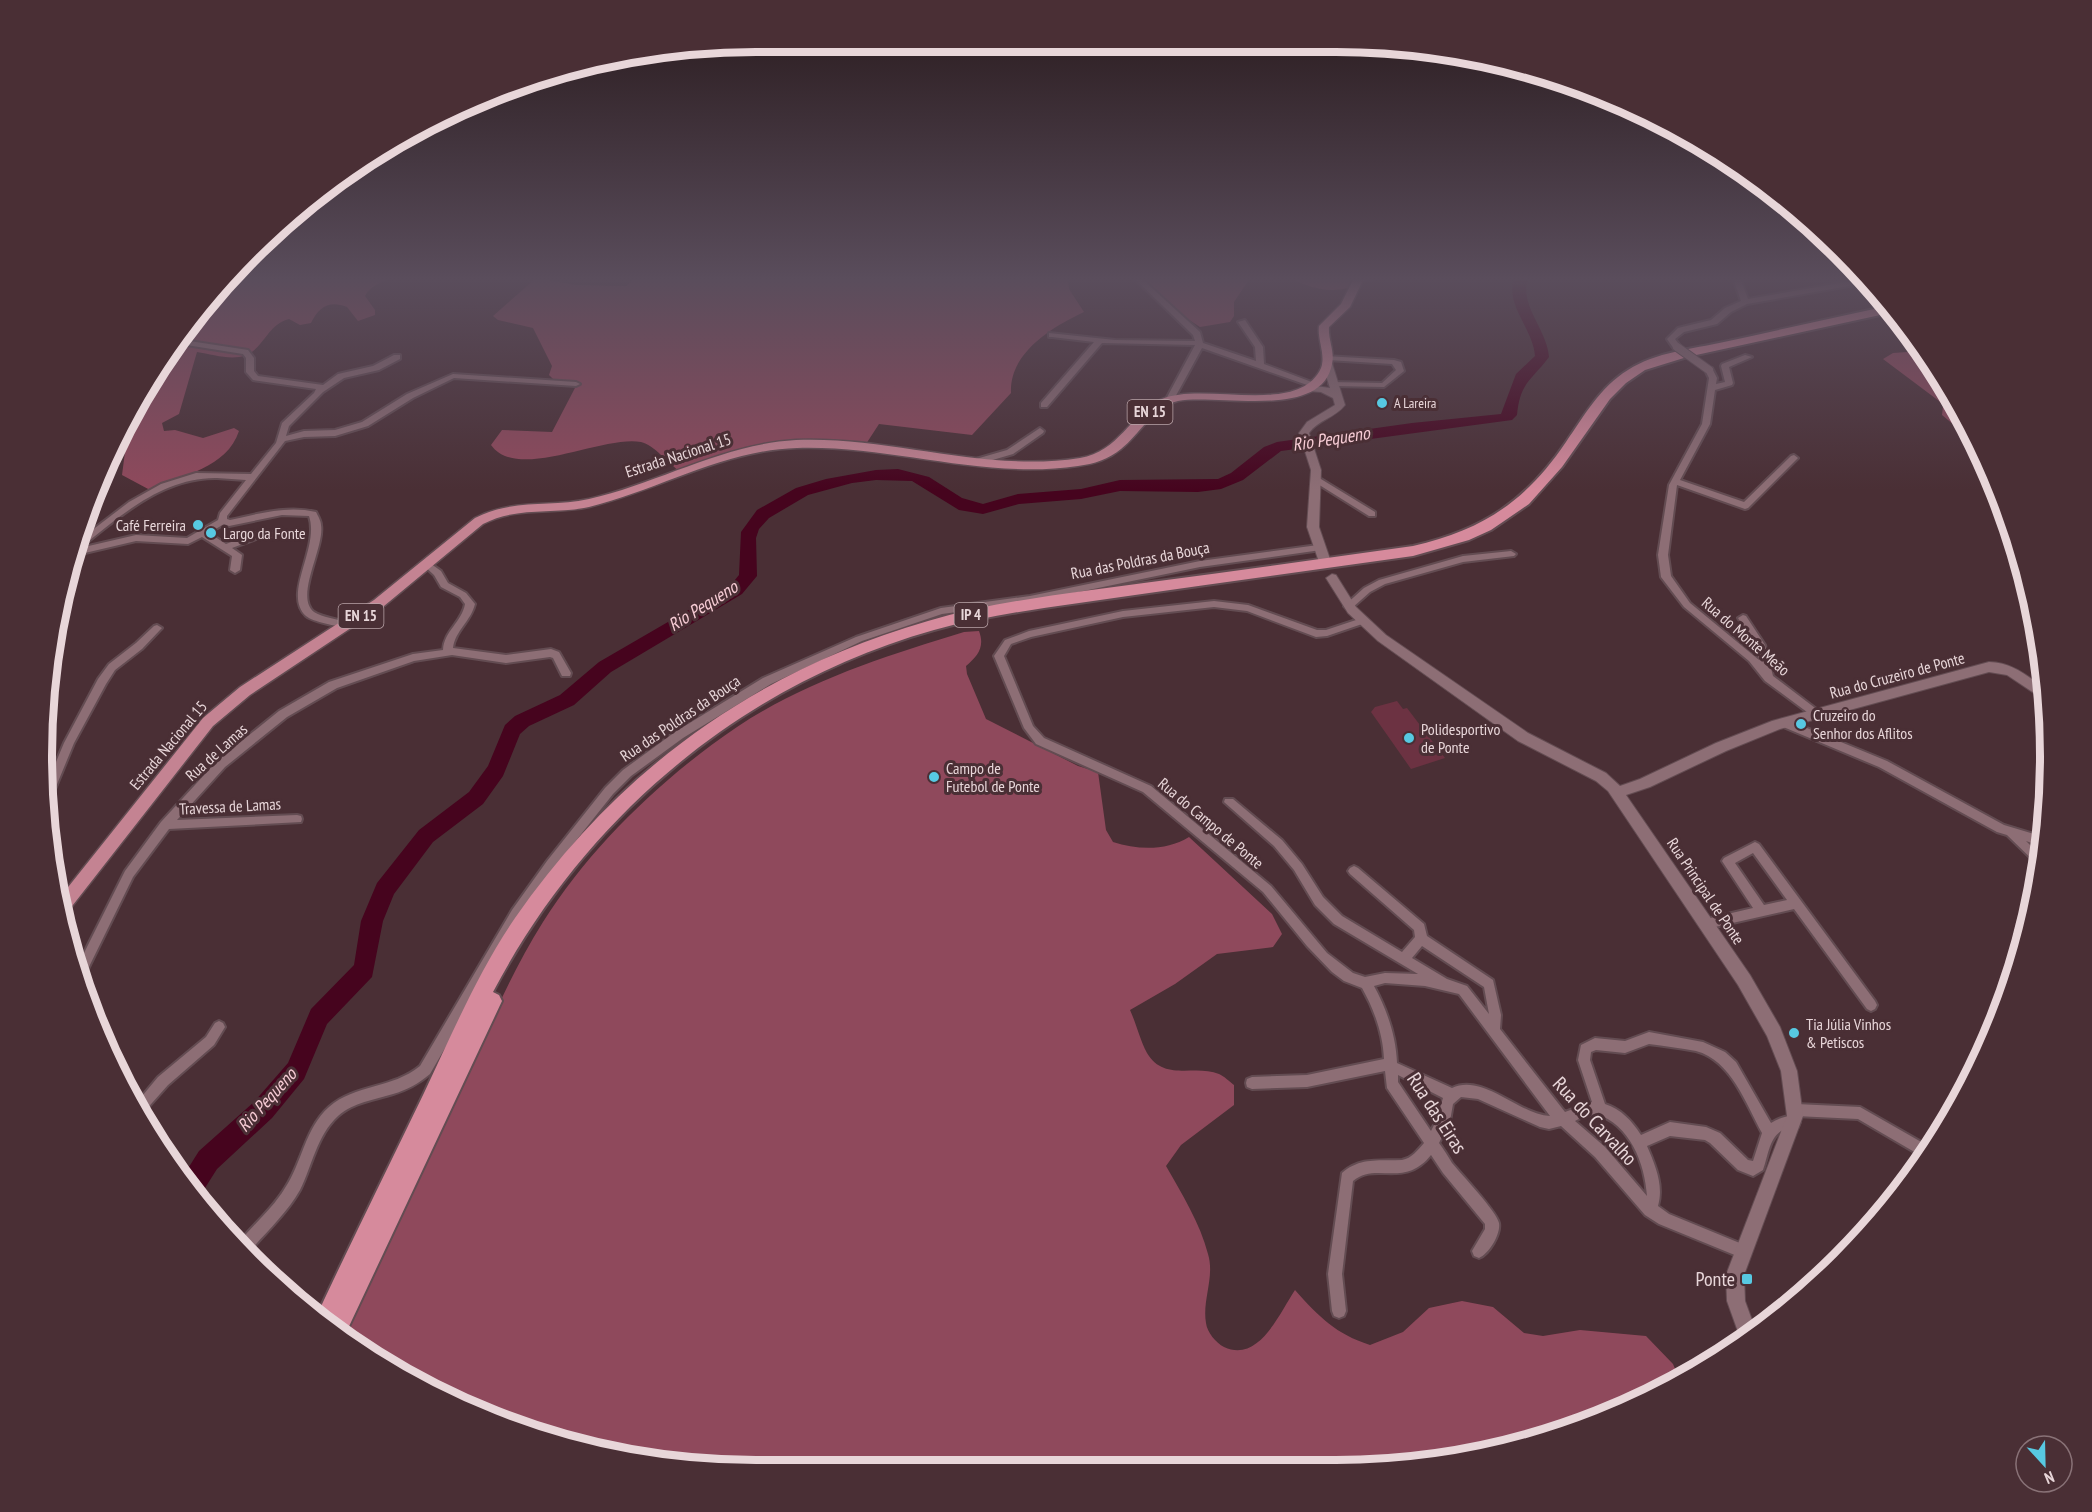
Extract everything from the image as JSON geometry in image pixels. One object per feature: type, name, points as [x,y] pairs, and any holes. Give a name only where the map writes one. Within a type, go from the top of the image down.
[{"type":"highway","name":"IP 4","points":[[329,1315],[466,1027],[521,926],[576,852],[627,797],[678,750],[721,719],[770,690],[814,668],[906,634],[968,615],[1413,551],[1459,539],[1501,519],[1533,495],[1554,471],[1602,398],[1640,368],[1710,349]]},
{"type":"highway","name":"IP 4","points":[[338,1322],[469,1047],[523,942],[578,864],[610,828],[659,778],[714,734],[776,696],[823,673],[944,630],[1010,615],[1427,554],[1473,541],[1514,520],[1541,498],[1557,480],[1603,410],[1625,387],[1648,371],[1731,349]]},
{"type":"main road","points":[[1316,382],[1327,361],[1326,349]]},
{"type":"main road","name":"EN 15","points":[[1169,400],[1193,397],[1277,397],[1316,382]]},
{"type":"main road","name":"Estrada Nacional 15","points":[[67,899],[208,722],[245,691],[347,625],[479,521],[504,509],[535,505],[572,506],[596,501],[769,447],[806,444],[869,447],[979,461],[1051,465],[1103,456],[1118,446],[1154,408],[1169,400]]},
{"type":"street","points":[[223,349],[245,352],[250,358],[250,372],[256,378],[316,385],[321,390]]},
{"type":"street","points":[[1044,405],[1093,349]]},
{"type":"street","points":[[1169,400],[1197,349]]},
{"type":"street","points":[[1213,349],[1334,390],[1384,385],[1400,370],[1398,364],[1394,362],[1327,361],[1334,390],[1340,400],[1338,408],[1306,427],[1306,440],[1316,479],[1312,516],[1318,548],[1325,562]]},
{"type":"street","points":[[1259,349],[1260,365]]},
{"type":"street","name":"Rua do Monte Meão","points":[[1679,349],[1709,370],[1713,377],[1706,426],[1675,481],[1663,555],[1668,581],[1684,602],[1752,658],[1769,678],[1810,715]]},
{"type":"street","points":[[222,522],[223,514],[282,439],[285,425],[321,390],[341,376],[376,368],[397,357]]},
{"type":"street","points":[[1712,388],[1729,383],[1725,366],[1748,357]]},
{"type":"street","points":[[282,439],[304,434],[335,433],[365,424],[410,396],[453,376],[576,384]]},
{"type":"street","points":[[979,461],[1010,452],[1040,431]]},
{"type":"street","points":[[1675,481],[1745,506],[1794,458]]},
{"type":"street","points":[[87,538],[136,501],[184,479],[204,476],[252,477]]},
{"type":"street","points":[[1316,479],[1372,514]]},
{"type":"street","points":[[83,551],[136,538],[183,541],[203,534],[222,522],[229,523],[291,512],[313,514],[316,520],[316,535],[303,588],[304,605],[312,615],[347,625]]},
{"type":"street","points":[[226,547],[255,536],[292,533]]},
{"type":"street","points":[[203,534],[237,555],[235,570]]},
{"type":"street","name":"Rua das Poldras da Bouça","points":[[248,1242],[291,1191],[321,1127],[330,1115],[348,1102],[410,1082],[424,1070],[487,960],[566,845],[618,781],[689,729],[781,673],[852,642],[926,615],[1037,598],[1206,563],[1318,548]]},
{"type":"street","points":[[1345,600],[1382,582],[1463,559],[1511,554]]},
{"type":"street","points":[[427,564],[438,573],[444,585],[463,595],[470,604],[468,616],[449,642],[447,649],[450,652]]},
{"type":"street","name":"Rua Principal de Ponte","points":[[1332,578],[1345,600],[1362,621],[1382,638],[1517,734],[1601,777],[1618,792],[1706,924],[1774,1032],[1789,1071],[1794,1116]]},
{"type":"street","name":"Rua do Campo de Ponte","points":[[1362,621],[1331,632],[1316,634],[1248,608],[1214,604],[1123,614],[1025,635],[1006,644],[999,656],[1029,728],[1040,741],[1150,791],[1271,893],[1325,959],[1354,979],[1366,982]]},
{"type":"street","points":[[1743,618],[1760,645],[1769,678]]},
{"type":"street","points":[[53,782],[69,743],[112,667],[140,646],[157,628]]},
{"type":"street","name":"Rua de Lamas","points":[[84,964],[129,874],[165,825],[215,769],[297,705],[355,676],[387,669],[413,658],[450,652],[506,659],[551,653],[556,655],[566,674]]},
{"type":"street","name":"Rua do Cruzeiro de Ponte","points":[[1618,792],[1785,723],[1991,666],[2010,672],[2036,689]]},
{"type":"street","points":[[1810,715],[1816,736]]},
{"type":"street","points":[[1785,723],[1888,766],[2010,832],[2034,839]]},
{"type":"street","name":"Rua do Carvalho","points":[[1228,802],[1278,843],[1299,869],[1319,902],[1338,920],[1447,985],[1465,992],[1564,1121],[1600,1152],[1650,1210],[1664,1219],[1742,1251]]},
{"type":"street","name":"Travessa de Lamas","points":[[165,825],[297,819]]},
{"type":"street","points":[[2010,832],[2032,854]]},
{"type":"street","points":[[1761,911],[1728,861],[1755,848],[1871,1005]]},
{"type":"street","points":[[1354,871],[1417,924],[1421,930],[1421,939],[1403,959]]},
{"type":"street","points":[[1706,924],[1796,903]]},
{"type":"street","points":[[1421,939],[1489,984],[1495,1015],[1494,1029]]},
{"type":"street","points":[[1366,982],[1389,978],[1447,985]]},
{"type":"street","name":"Rua das Eiras","points":[[1366,982],[1379,1008],[1391,1050],[1392,1084],[1448,1168],[1492,1222],[1492,1231],[1479,1251]]},
{"type":"street","points":[[144,1103],[163,1081],[210,1041],[219,1027]]},
{"type":"street","points":[[1600,1108],[1584,1060],[1584,1048],[1591,1045],[1625,1047],[1646,1038],[1653,1038],[1695,1045],[1729,1062],[1769,1132]]},
{"type":"street","points":[[1252,1083],[1307,1081],[1376,1065],[1390,1066],[1434,1089],[1453,1095],[1472,1091],[1537,1120],[1564,1121],[1588,1109],[1600,1108],[1620,1121],[1638,1143],[1655,1184],[1655,1200],[1650,1210]]},
{"type":"street","points":[[1339,1311],[1335,1274],[1346,1180],[1351,1173],[1365,1166],[1410,1165],[1421,1156],[1431,1141],[1453,1095]]},
{"type":"street","points":[[1638,1143],[1667,1130],[1713,1136],[1748,1168],[1756,1167],[1769,1132],[1780,1123],[1794,1116],[1860,1113],[1920,1148]]},
{"type":"street","points":[[1746,1327],[1734,1287],[1742,1251],[1794,1116]]},
{"type":"shaded area","points":[[183,349],[255,349],[239,357],[197,352],[179,414],[162,423],[164,431],[175,430],[203,438],[234,428],[239,431],[225,454],[202,469],[150,490],[122,475],[125,452],[122,451],[125,445],[147,404]]},
{"type":"shaded area","points":[[543,349],[1030,349],[1017,366],[1012,379],[1011,393],[972,435],[879,424],[866,444],[777,441],[747,447],[678,470],[656,450],[641,442],[605,445],[540,458],[520,459],[503,455],[491,445],[502,430],[552,432],[576,386],[557,383],[549,375],[552,366]]},
{"type":"shaded area","points":[[1911,352],[1958,428],[1942,415],[1943,406],[1939,401],[1883,359],[1893,353]]},
{"type":"shaded area","points":[[979,631],[981,637],[979,651],[966,666],[967,674],[986,719],[1078,766],[1098,772],[1106,830],[1113,842],[1132,847],[1152,848],[1171,845],[1189,837],[1272,914],[1282,934],[1273,947],[1217,954],[1175,984],[1130,1010],[1147,1053],[1154,1062],[1171,1070],[1210,1071],[1219,1074],[1234,1085],[1234,1105],[1181,1145],[1166,1166],[1205,1242],[1210,1271],[1205,1314],[1207,1326],[1215,1340],[1224,1347],[1236,1350],[1248,1348],[1258,1342],[1275,1323],[1295,1290],[1329,1324],[1347,1336],[1370,1345],[1403,1332],[1429,1308],[1462,1301],[1493,1307],[1524,1333],[1543,1336],[1580,1330],[1646,1336],[1673,1364],[1676,1371],[1605,1406],[1518,1436],[1473,1446],[1382,1458],[1336,1460],[756,1460],[710,1458],[619,1446],[574,1436],[530,1422],[445,1387],[404,1365],[349,1329],[517,968],[543,922],[583,866],[630,815],[682,768],[737,727],[763,711],[847,671],[964,632]]},
{"type":"shaded area","name":"Polidesportivo de Ponte","points":[[1397,701],[1403,709],[1407,708],[1445,758],[1411,769],[1371,712],[1375,707]]},
{"type":"waterway","name":"Rio Pequeno","points":[[195,1180],[208,1160],[263,1110],[296,1071],[319,1017],[364,970],[372,921],[385,889],[426,836],[476,798],[496,770],[512,730],[522,721],[567,700],[605,667],[736,590],[748,576],[747,544],[752,527],[763,514],[780,502],[826,484],[852,478],[898,474],[924,481],[956,502],[974,509],[983,509],[1018,499],[1081,494],[1126,485],[1186,487],[1221,484],[1237,477],[1263,455],[1277,447],[1412,427],[1506,417],[1510,415],[1511,403],[1523,374],[1542,357],[1541,349]]},
{"type":"place","name":"A Lareira","points":[[1382,403]]},
{"type":"place","name":"Café Ferreira","points":[[198,525]]},
{"type":"place","name":"Largo da Fonte","points":[[211,533]]},
{"type":"place","name":"Cruzeiro do Senhor dos Aflitos","points":[[1801,724]]},
{"type":"place","name":"Polidesportivo de Ponte","points":[[1409,738]]},
{"type":"place","name":"Campo de Futebol de Ponte","points":[[934,777]]},
{"type":"place","name":"Tia Júlia Vinhos & Petiscos","points":[[1794,1033]]},
{"type":"place","name":"Ponte","points":[[1747,1279]]}]
